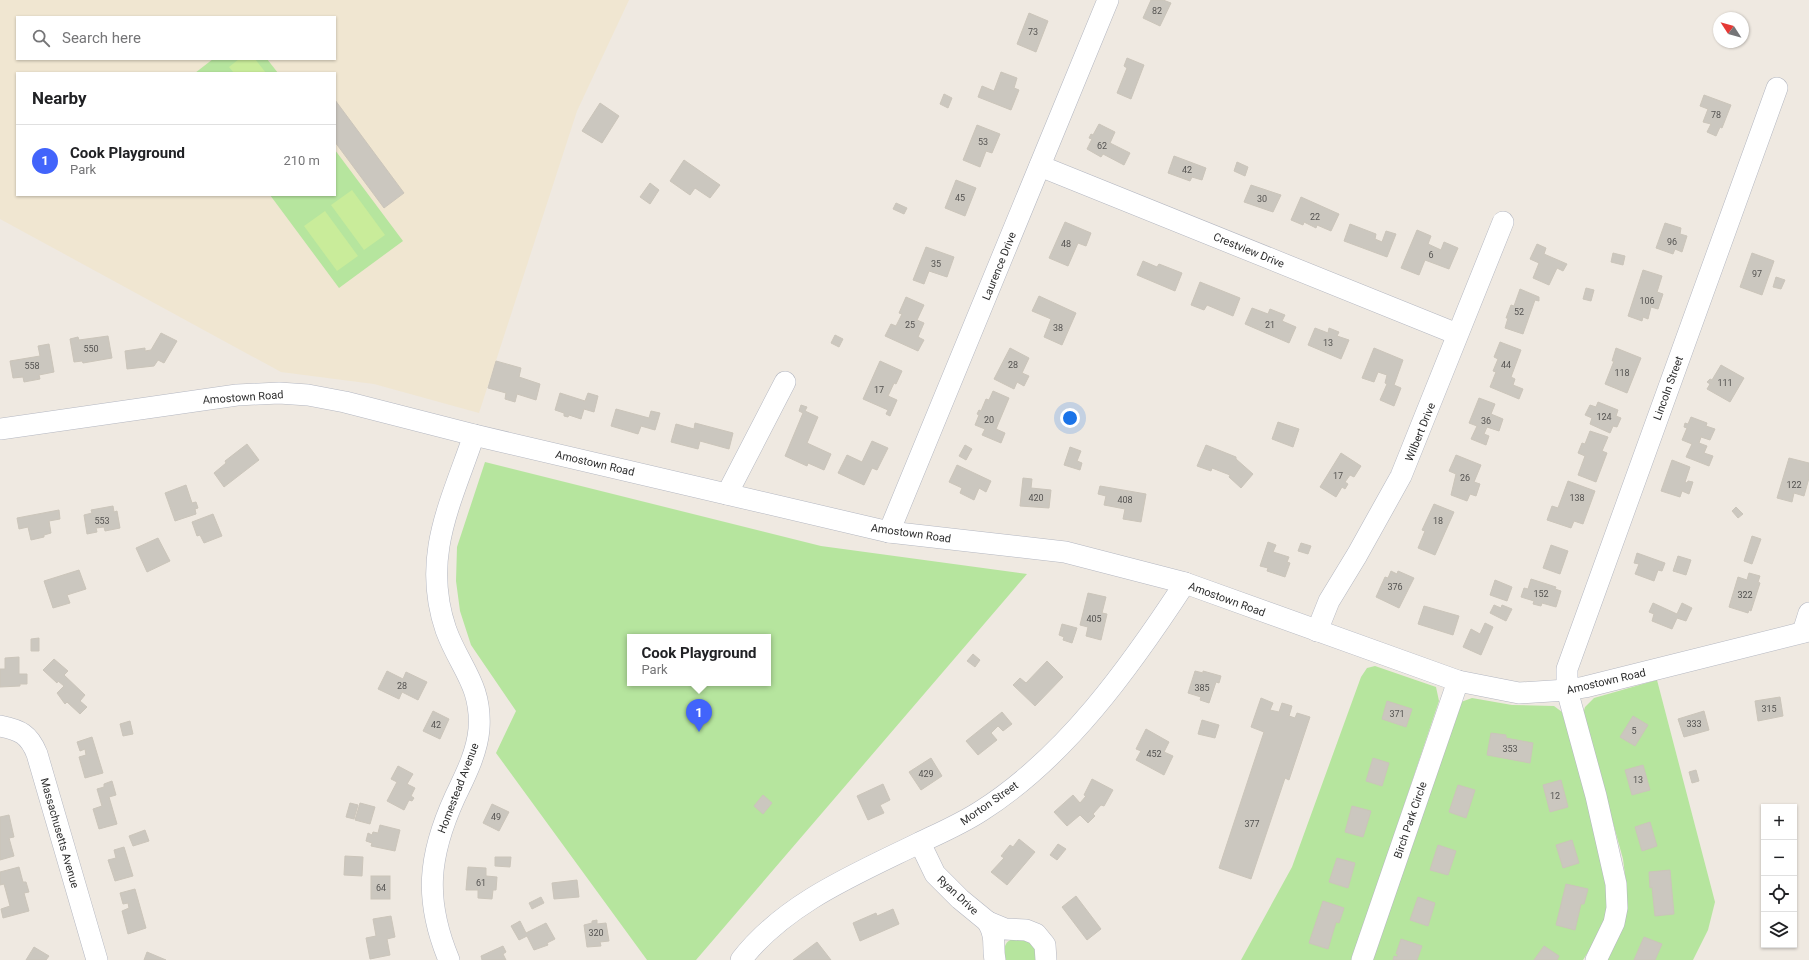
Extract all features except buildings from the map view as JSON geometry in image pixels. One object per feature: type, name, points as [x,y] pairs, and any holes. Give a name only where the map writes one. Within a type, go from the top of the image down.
[{"type":"street","name":"Laurence Drive","points":[[889,532],[1108,0]]},
{"type":"street","name":"Lincoln Street","points":[[1567,690],[1569,662],[1777,88]]},
{"type":"street","name":"Crestview Drive","points":[[1040,166],[1457,334]]},
{"type":"street","name":"Wilbert Drive","points":[[1317,631],[1328,601],[1357,555],[1402,476],[1457,334],[1503,222]]},
{"type":"street","points":[[727,494],[785,382]]},
{"type":"street","name":"Amostown Road","points":[[0,429],[237,395],[279,393],[308,395],[344,402],[474,435],[889,532],[1065,552],[1186,584],[1458,681],[1519,693],[1567,690],[1807,625]]},
{"type":"street","name":"Homestead Avenue","points":[[449,960],[440,937],[433,909],[433,875],[435,858],[443,828],[473,755],[479,730],[479,718],[476,694],[468,672],[447,632],[442,616],[436,583],[436,565],[440,535],[445,516],[474,435]]},
{"type":"street","name":"Morton Street","points":[[741,960],[769,930],[800,907],[833,886],[980,812],[1010,789],[1044,760],[1082,721],[1130,664],[1186,584]]},
{"type":"street","name":"Birch Park Circle","points":[[1362,960],[1458,681]]},
{"type":"street","points":[[1567,690],[1616,877],[1617,900],[1614,923],[1609,937],[1596,960]]},
{"type":"street","name":"Massachusetts Avenue","points":[[0,726],[22,732],[34,745],[38,754],[97,960]]},
{"type":"street","name":"Ryan Drive","points":[[920,843],[935,874],[955,894],[988,922],[1005,929],[1026,930],[1036,934],[1045,945],[1046,960]]},
{"type":"street","name":"Ryan Drive","points":[[988,922],[993,931],[995,940],[995,960]]},
{"type":"shaded area","points":[[0,0],[629,0],[577,111],[479,413],[374,384],[281,372],[0,219]]},
{"type":"green space","points":[[212,60],[268,60],[277,72],[196,72]]},
{"type":"green space","points":[[238,60],[256,60],[265,72],[233,72],[229,67]]},
{"type":"green space","points":[[336,151],[403,241],[339,288],[271,196],[336,196]]},
{"type":"green space","points":[[352,190],[385,235],[364,250],[331,205]]},
{"type":"green space","points":[[325,211],[358,256],[337,271],[304,226]]},
{"type":"green space","points":[[485,462],[821,546],[1027,574],[696,960],[647,960],[496,753],[516,711],[471,645],[460,611],[456,581],[457,547]]},
{"type":"green space","points":[[1375,666],[1436,687],[1439,701],[1352,960],[1241,960],[1292,867],[1361,677],[1367,668]]},
{"type":"green space","points":[[1657,680],[1715,902],[1708,930],[1693,960],[1605,960],[1627,891],[1623,859],[1583,714],[1585,707],[1594,698]]},
{"type":"green space","points":[[1472,698],[1512,705],[1554,706],[1562,712],[1610,879],[1605,925],[1583,960],[1370,960],[1461,702]]},
{"type":"green space","points":[[1024,937],[1036,949],[1036,960],[1003,960],[1004,949],[1007,942]]},
{"type":"place","name":"Cook Playground","points":[[699,732]]}]
